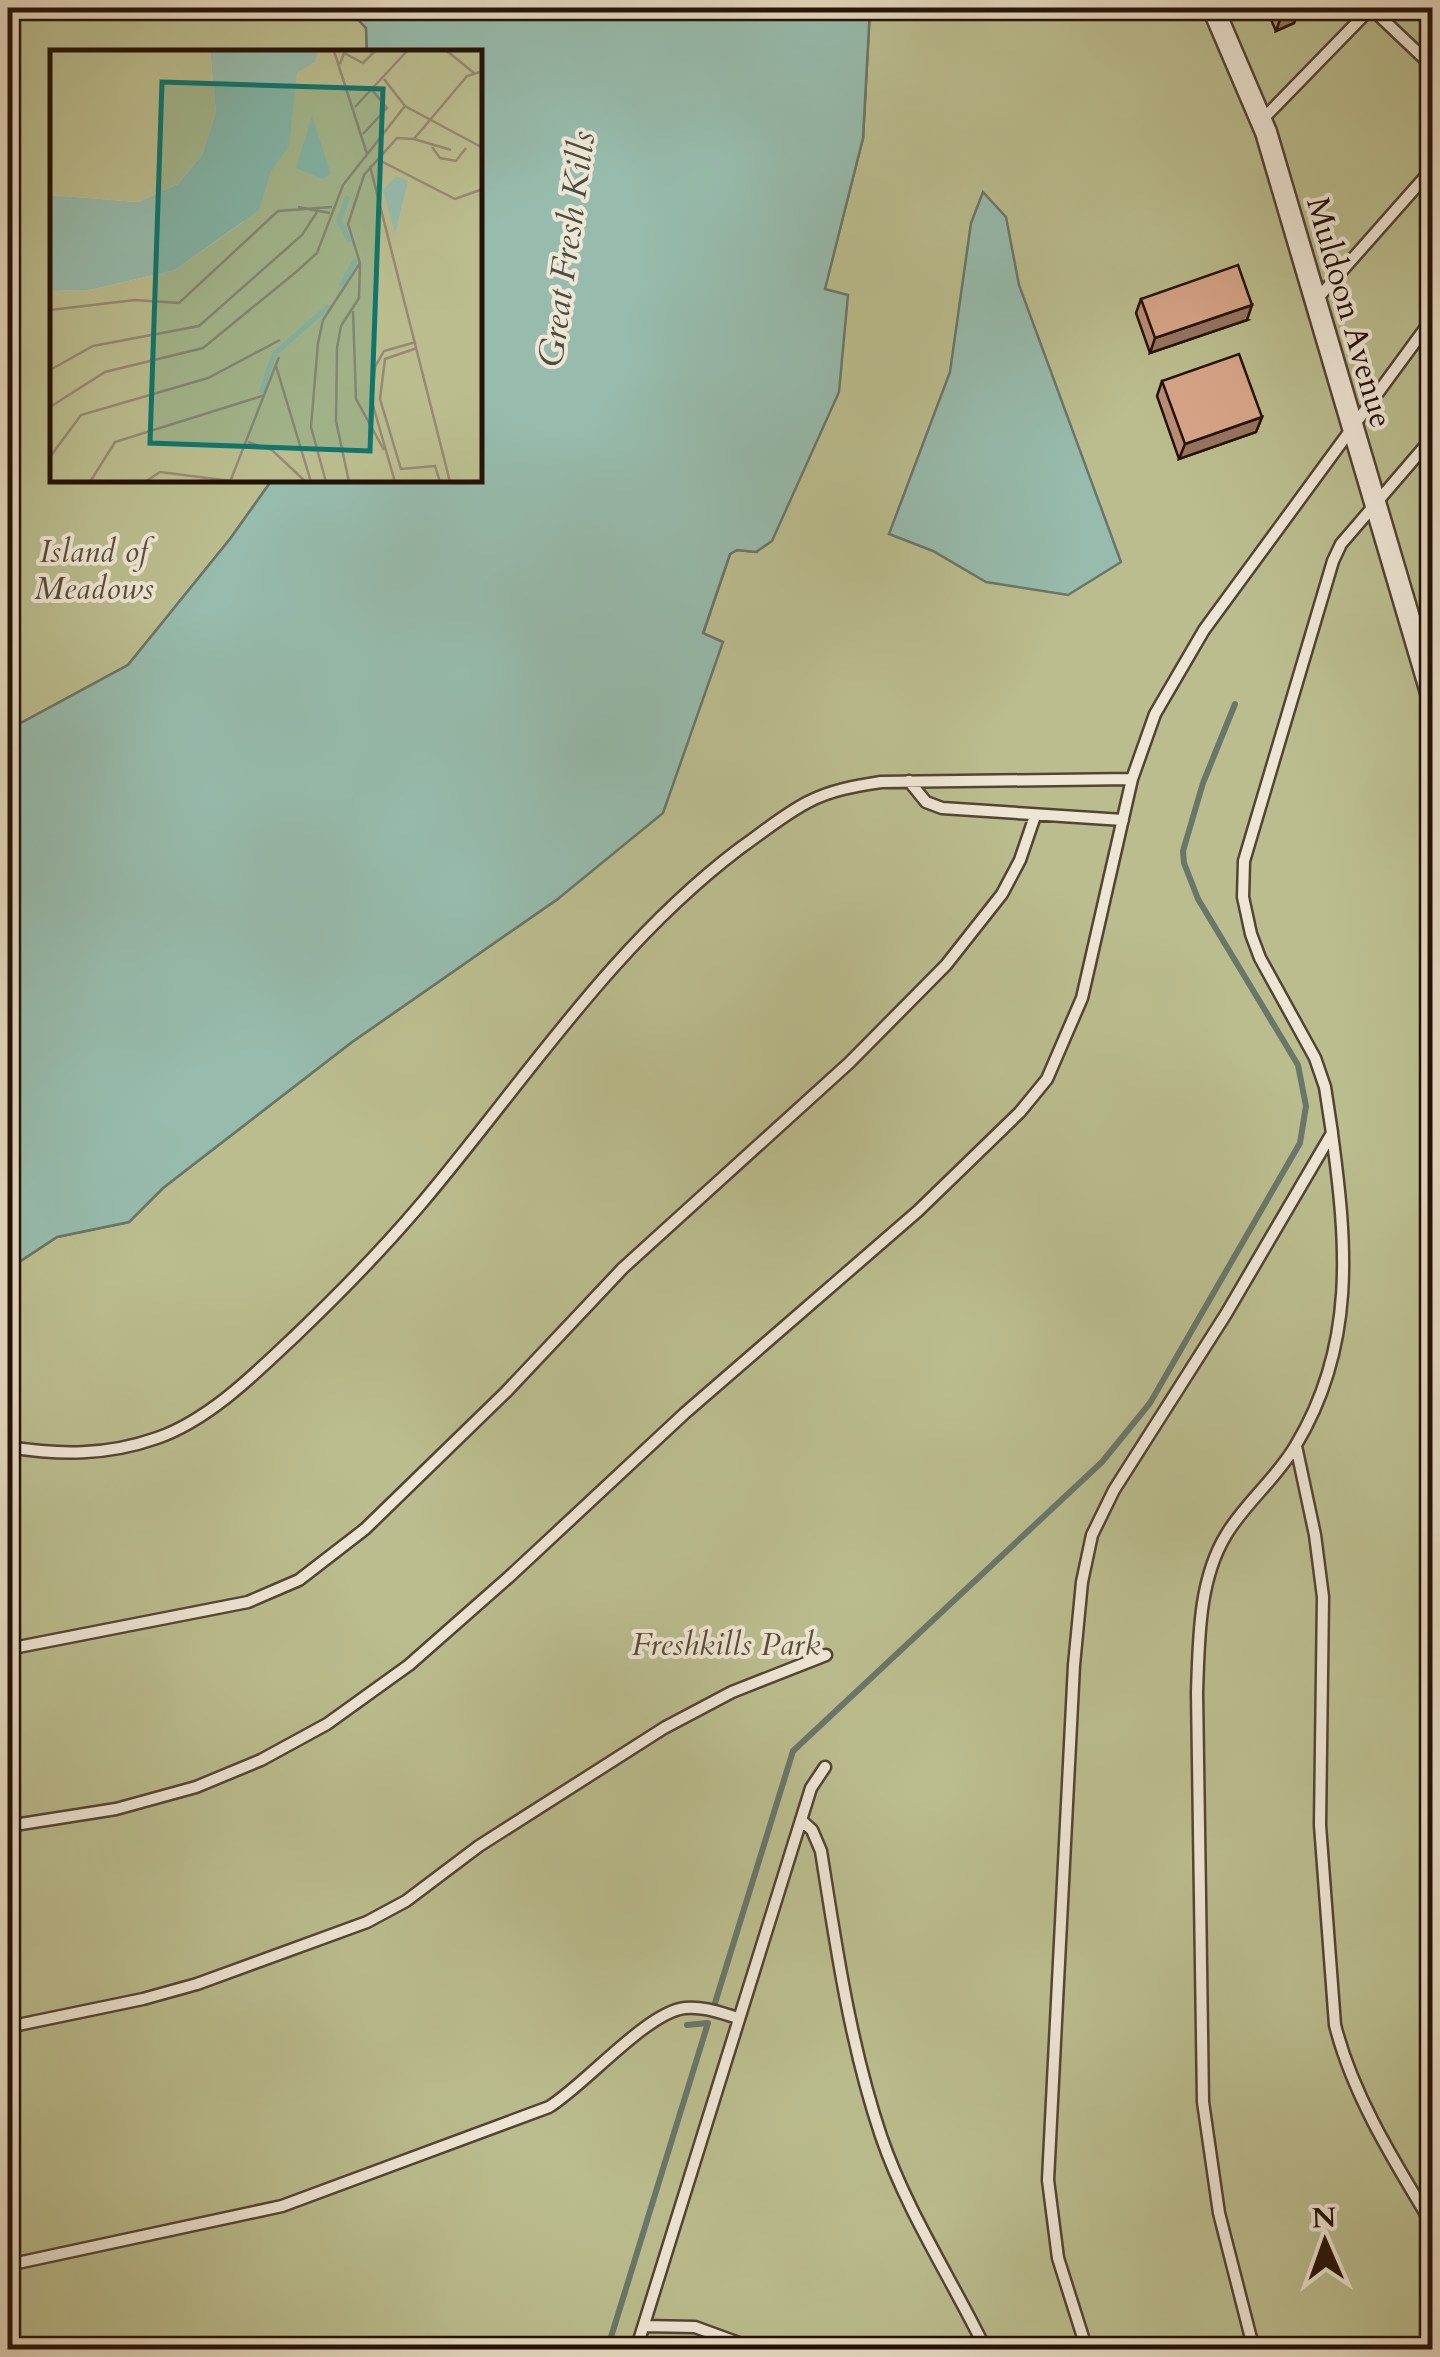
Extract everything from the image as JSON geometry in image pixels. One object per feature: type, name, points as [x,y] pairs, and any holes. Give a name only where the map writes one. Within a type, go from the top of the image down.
[{"type":"street","name":"Muldoon Avenue","points":[[1214,8],[1261,120],[1432,696]]},
{"type":"lane","points":[[1261,120],[1371,8],[1432,66]]},
{"type":"lane","points":[[1315,301],[1432,168]]},
{"type":"lane","points":[[8,1826],[116,1809],[196,1788],[262,1760],[326,1724],[409,1665],[509,1578],[685,1413],[918,1211],[1020,1112],[1047,1080],[1082,998],[1132,779],[1155,714],[1204,630],[1432,319]]},
{"type":"lane","points":[[1254,2350],[1219,2213],[1203,2102],[1198,1658],[1205,1595],[1218,1550],[1296,1446],[1331,1366],[1345,1290],[1344,1231],[1325,1087],[1315,1058],[1265,968],[1251,934],[1242,882],[1248,843],[1332,561],[1341,544],[1432,438]]},
{"type":"lane","points":[[1417,456],[1432,462]]},
{"type":"lane","points":[[8,1447],[83,1455],[124,1449],[160,1437],[200,1416],[272,1358],[356,1278],[422,1203],[633,943],[699,880],[783,817],[842,788],[880,782],[1132,779]]},
{"type":"lane","points":[[908,781],[926,802],[942,808],[1123,820]]},
{"type":"lane","points":[[8,1649],[248,1602],[298,1580],[365,1529],[493,1405],[623,1268],[849,1063],[946,965],[1002,894],[1020,860],[1035,816]]},
{"type":"lane","points":[[1087,2350],[1058,2258],[1048,2180],[1074,1666],[1085,1562],[1092,1535],[1114,1490],[1226,1314],[1332,1133]]},
{"type":"lane","points":[[1296,1446],[1323,1597],[1320,1825],[1334,2025],[1342,2055],[1366,2106],[1432,2224]]},
{"type":"lane","points":[[8,2026],[179,1989],[367,1922],[406,1901],[479,1846],[664,1728],[732,1692],[826,1655]]},
{"type":"lane","points":[[636,2350],[811,1788],[825,1768]]},
{"type":"lane","points":[[801,1820],[812,1830],[822,1851],[852,2023],[882,2138],[910,2206],[986,2350]]},
{"type":"lane","points":[[8,2264],[246,2216],[320,2195],[548,2108],[580,2086],[664,2014],[696,2008],[738,2018]]},
{"type":"lane","points":[[644,2326],[694,2327],[758,2350]]},
{"type":"green space","name":"Island of Meadows","points":[[8,8],[347,8],[366,28],[367,50],[50,50],[50,482],[271,482],[230,539],[128,665],[8,730]]},
{"type":"green space","name":"Freshkills Park","points":[[870,8],[1432,8],[1432,2349],[8,2350],[8,1263],[19,1262],[57,1237],[129,1222],[163,1188],[352,1042],[559,898],[722,642],[703,634],[730,554],[737,550],[757,552],[863,138]]},
{"type":"water","name":"Great Fresh Kills","points":[[347,8],[870,8],[863,138],[825,289],[848,295],[839,392],[772,541],[756,552],[737,550],[730,554],[703,633],[723,642],[663,813],[559,898],[352,1042],[163,1188],[129,1222],[57,1237],[19,1262],[8,1263],[8,730],[128,665],[230,539],[271,482],[482,482],[482,50],[367,50],[366,28]]},
{"type":"water","points":[[983,192],[1006,217],[1019,285],[1121,562],[1068,595],[986,582],[933,551],[889,534],[950,372],[971,223]]},
{"type":"building","points":[[1277,8],[1298,8],[1299,9],[1281,17]]},
{"type":"building","points":[[1238,265],[1252,305],[1155,338],[1141,299]]},
{"type":"building","points":[[1239,354],[1262,417],[1185,444],[1162,381]]},
{"type":"waterway","points":[[715,2003],[793,1751],[1102,1462],[1150,1403],[1300,1143],[1306,1106],[1298,1065],[1198,899],[1184,863],[1183,851],[1203,783],[1235,704]]},
{"type":"waterway","points":[[607,2350],[708,2023],[687,2025]]}]
